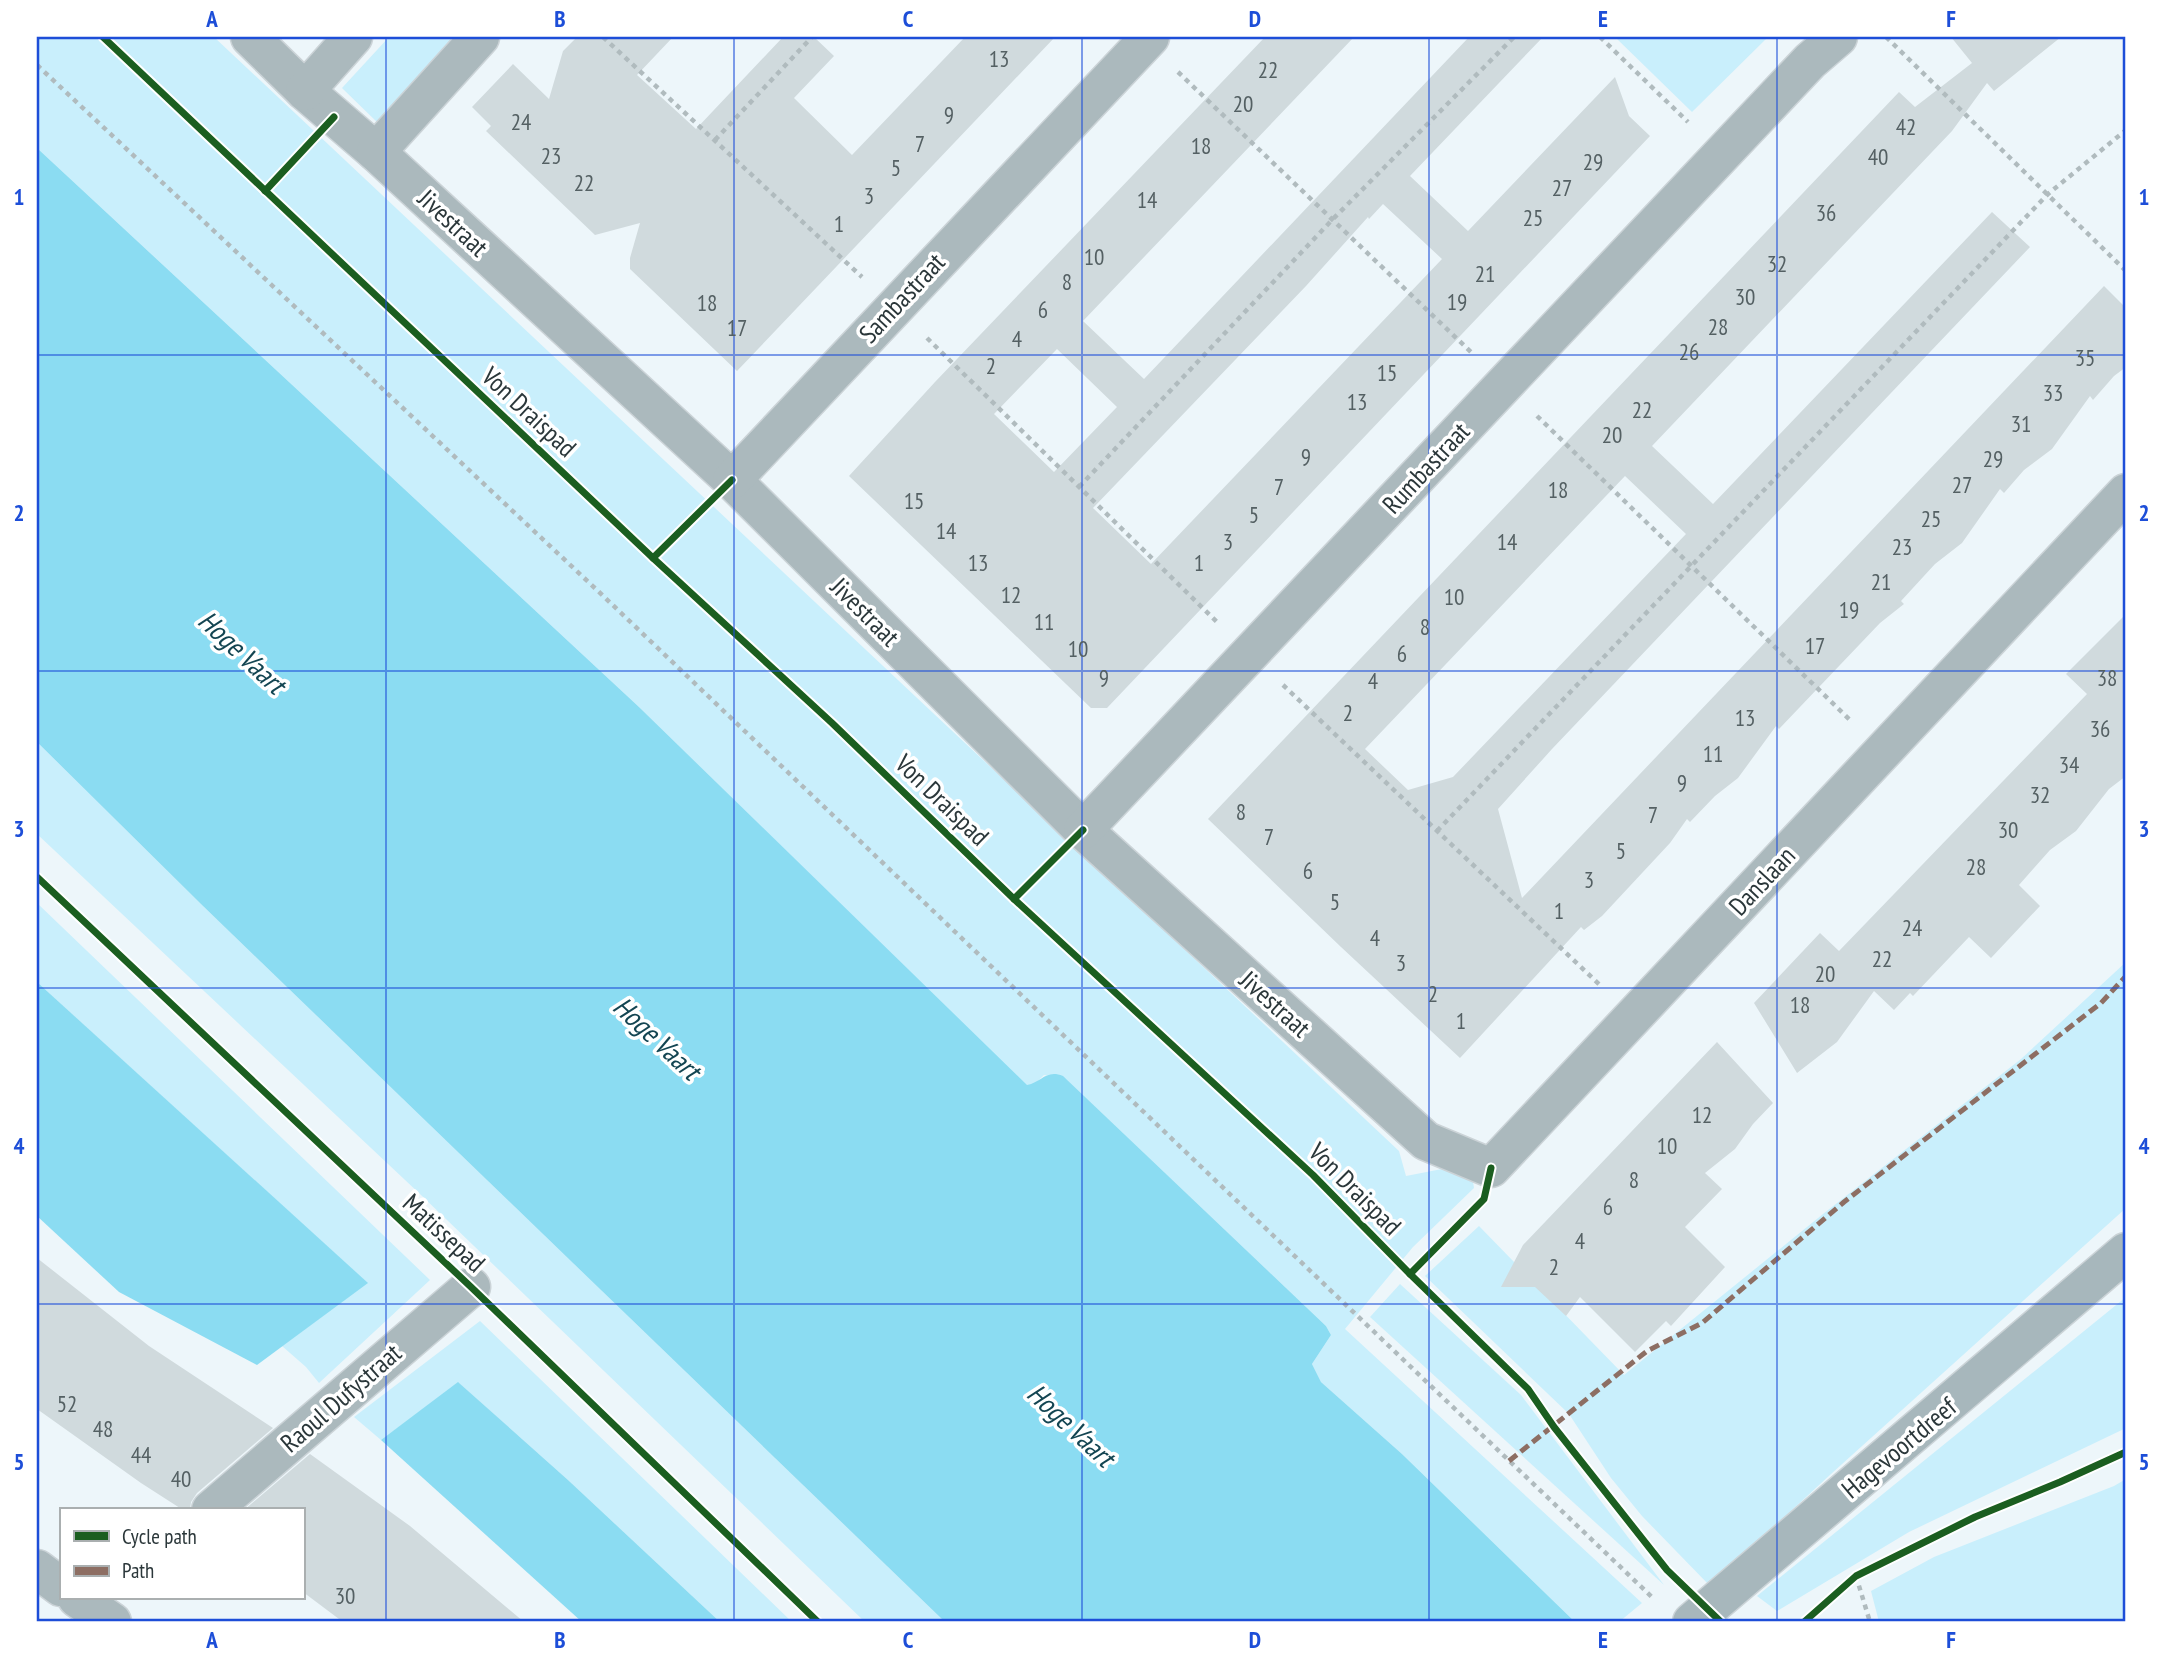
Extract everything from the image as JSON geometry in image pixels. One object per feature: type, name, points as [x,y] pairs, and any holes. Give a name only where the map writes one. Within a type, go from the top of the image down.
[{"type":"main road","name":"Hagevoortdreef","points":[[1677,1614],[1764,1562],[2119,1261]]},
{"type":"street","name":"Jivestraat","points":[[250,37],[732,480],[1083,830],[1426,1141],[1491,1168]]},
{"type":"street","points":[[305,90],[354,37]]},
{"type":"street","points":[[376,152],[480,37]]},
{"type":"street","name":"Sambastraat","points":[[732,480],[1150,37]]},
{"type":"street","name":"Rumbastraat","points":[[1083,830],[1810,61],[1838,37]]},
{"type":"street","name":"Danslaan","points":[[1491,1168],[2126,493]]},
{"type":"street","name":"Raoul Dufystraat","points":[[213,1508],[471,1287]]},
{"type":"street","points":[[37,1569],[60,1586]]},
{"type":"path","points":[[603,37],[894,307],[1250,653],[1633,1017]]},
{"type":"path","points":[[715,140],[812,37]]},
{"type":"path","points":[[1079,487],[1332,220],[1514,37]]},
{"type":"path","points":[[1600,37],[1721,155]]},
{"type":"path","points":[[1886,37],[2126,271]]},
{"type":"path","points":[[37,65],[598,591],[1677,1614]]},
{"type":"path","points":[[1437,831],[2048,194],[2126,130]]},
{"type":"path","points":[[1847,1584],[1867,1570]]},
{"type":"path","points":[[1856,1576],[1870,1622]]},
{"type":"shaded area","points":[[37,37],[214,37],[1399,1151],[1406,1176],[1447,1168],[1472,1175],[1474,1188],[1413,1247],[1345,1329],[1642,1603],[1619,1622],[1575,1622],[1402,1454],[1321,1382],[1312,1364],[1331,1335],[1326,1326],[1066,1079],[1044,1075],[1036,1083],[1027,1086],[639,707],[37,148]]},
{"type":"shaded area","points":[[389,37],[461,37],[379,124],[342,88]]},
{"type":"shaded area","points":[[1615,37],[1768,37],[1692,112]]},
{"type":"shaded area","points":[[37,742],[203,906],[945,1622],[865,1622],[421,1195],[37,834]]},
{"type":"shaded area","points":[[37,903],[430,1280],[319,1383],[306,1367],[282,1346],[367,1283],[37,982]]},
{"type":"shaded area","points":[[2126,962],[2126,1208],[1710,1586],[1642,1516],[1611,1478],[1569,1414],[1425,1276],[1479,1226],[1624,1375],[2021,1059]]},
{"type":"shaded area","points":[[1400,1284],[1521,1395],[1664,1585],[1370,1317]]},
{"type":"shaded area","points":[[2126,1297],[2126,1428],[1909,1532],[1777,1611],[1757,1596]]},
{"type":"shaded area","points":[[480,1321],[792,1622],[720,1622],[459,1383],[381,1440],[354,1417]]},
{"type":"shaded area","points":[[2126,1479],[2126,1622],[1879,1622],[1871,1591],[1934,1557]]},
{"type":"water","name":"Hoge Vaart","points":[[37,148],[639,707],[1027,1085],[1052,1074],[1063,1076],[1326,1326],[1331,1335],[1312,1364],[1321,1382],[1402,1454],[1575,1622],[945,1622],[203,906],[37,742]]},
{"type":"water","points":[[37,982],[368,1283],[257,1365],[119,1292],[37,1216]]},
{"type":"water","points":[[458,1382],[720,1622],[582,1622],[381,1440]]},
{"type":"building","points":[[577,37],[673,37],[637,75],[696,129],[783,37],[814,37],[834,56],[794,98],[852,155],[965,37],[1055,37],[737,371],[630,269],[630,258],[640,223],[595,235],[486,131],[491,126],[472,107],[513,64],[549,99],[563,51]]},
{"type":"building","points":[[1265,37],[1354,37],[1083,321],[1144,379],[1469,37],[1543,37],[1410,176],[1468,231],[1615,77],[1629,116],[1650,136],[1107,708],[1091,708],[849,476],[935,382]],"holes":[[[1383,204],[1442,259],[1151,564],[1093,508]],[[1057,349],[1117,407],[1054,472],[994,414]]]},
{"type":"building","points":[[1951,37],[2061,37],[1994,91],[1987,83],[1952,131],[1652,446],[1713,504],[1992,212],[2030,247],[1498,809],[1522,898],[2104,286],[2126,308],[2126,367],[2114,376],[2093,400],[2090,396],[2052,449],[2024,470],[2004,493],[2000,489],[1962,543],[1935,564],[1901,601],[1904,604],[1880,623],[1779,729],[1776,726],[1738,778],[1715,796],[1690,822],[1687,819],[1670,843],[1602,916],[1584,930],[1581,927],[1460,1058],[1208,819],[1899,92],[1915,107],[1972,63]],"holes":[[[1625,476],[1686,534],[1453,777],[1408,790],[1365,749]]]},
{"type":"building","points":[[2126,614],[2126,776],[2109,789],[2076,831],[2050,850],[2019,885],[2040,906],[1991,958],[1969,937],[1913,996],[1910,993],[1894,1010],[1874,991],[1837,1042],[1797,1073],[1754,1003],[1820,933],[1839,951],[2087,694],[2066,674]]},
{"type":"building","points":[[1717,1042],[1773,1103],[1735,1149],[1705,1173],[1722,1189],[1685,1227],[1725,1267],[1671,1326],[1666,1321],[1635,1352],[1580,1297],[1566,1316],[1535,1287],[1501,1287],[1523,1245]]},
{"type":"building","points":[[37,1258],[149,1346],[273,1428],[197,1493],[190,1508],[180,1508],[37,1409]]},
{"type":"building","points":[[310,1454],[410,1526],[524,1622],[343,1622],[304,1593],[304,1508],[246,1508]]},
{"type":"marked path","points":[[1509,1461],[1647,1351],[1702,1323],[1844,1202],[2101,1003],[2126,976]]},
{"type":"cycle path","name":"Von Draispad","points":[[103,37],[653,558],[832,723],[1014,899],[1313,1175],[1528,1389],[1554,1427],[1667,1570],[1721,1622]]},
{"type":"cycle path","points":[[265,191],[334,117]]},
{"type":"cycle path","points":[[653,558],[732,480]]},
{"type":"cycle path","points":[[1014,899],[1083,830]]},
{"type":"cycle path","name":"Matissepad","points":[[37,877],[471,1287],[818,1622]]},
{"type":"cycle path","points":[[1410,1274],[1484,1199],[1491,1168]]},
{"type":"cycle path","points":[[1804,1622],[1856,1576],[1975,1517],[2126,1452]]}]
